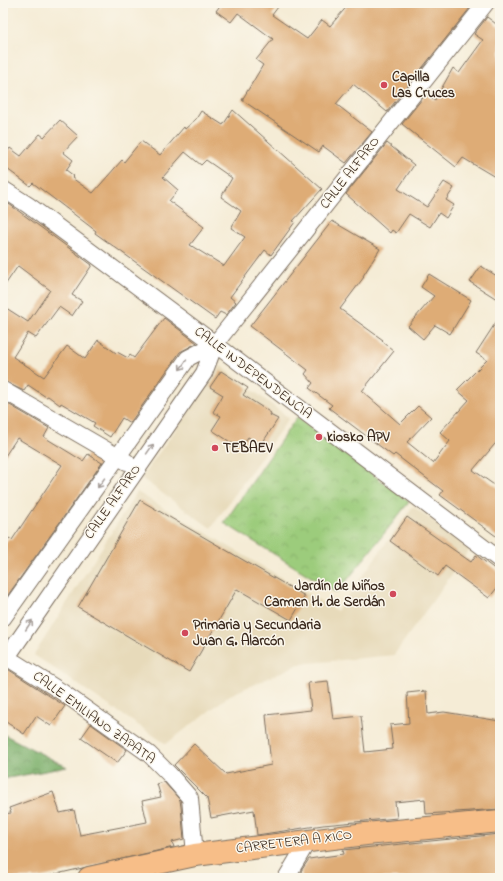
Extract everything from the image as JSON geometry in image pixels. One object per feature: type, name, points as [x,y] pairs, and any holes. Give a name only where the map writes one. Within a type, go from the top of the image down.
[{"type":"main road","name":"CARRETERA A XICO","points":[[90,878],[195,854],[308,840],[500,822]]},
{"type":"street","name":"CALLE ALFARO","points":[[5,656],[204,373],[216,344],[486,3]]},
{"type":"street","name":"CALLE INDEPENDENCIA","points":[[3,189],[28,205],[216,344],[500,560]]},
{"type":"street","name":"CALLE ALFARO","points":[[3,618],[188,358],[216,344]]},
{"type":"street","points":[[3,390],[137,468]]},
{"type":"street","name":"CALLE EMILIANO ZAPATA","points":[[5,656],[62,692],[149,754],[170,775],[190,798],[195,854]]},
{"type":"street","points":[[286,878],[308,840]]},
{"type":"shaded area","name":"TEBAEV","points":[[221,366],[289,418],[211,528],[141,478]]},
{"type":"shaded area","name":"Primaria y Secundaria Juan G. Alarcón","points":[[137,492],[337,611],[413,506],[470,549],[394,655],[299,664],[230,695],[166,744],[34,655]]},
{"type":"green space","points":[[297,417],[409,502],[337,593],[224,523]]},
{"type":"green space","points":[[3,734],[67,767],[3,779]]},
{"type":"building","points":[[222,3],[281,3],[272,15],[307,39],[322,20],[330,26],[350,3],[474,3],[387,112],[353,84],[336,104],[372,132],[346,163],[323,146],[319,152],[242,100],[263,65],[256,60],[273,39],[238,13],[231,22],[216,11]]},
{"type":"building","points":[[487,17],[500,27],[500,180],[463,158],[456,167],[402,124],[426,94],[435,100],[453,68],[459,73],[483,40],[474,34]]},
{"type":"building","points":[[233,110],[322,189],[293,221],[295,222],[271,255],[265,250],[230,297],[236,302],[226,315],[220,312],[215,319],[95,233],[96,231],[33,183],[30,186],[3,166],[3,157],[10,148],[21,156],[40,134],[44,137],[60,120],[78,136],[63,152],[73,160],[66,170],[74,176],[72,178],[93,193],[122,160],[124,162],[141,141],[160,155],[184,127],[185,129],[196,119],[201,111],[223,125]],"holes":[[[185,152],[201,165],[206,160],[232,178],[221,197],[241,211],[231,228],[245,237],[224,266],[190,245],[204,227],[169,201],[178,190],[163,177]]]},
{"type":"building","points":[[387,143],[414,165],[398,189],[427,207],[444,182],[454,188],[446,200],[454,205],[446,218],[439,213],[430,227],[409,214],[396,233],[392,230],[390,233],[346,194]]},
{"type":"building","points":[[9,204],[92,265],[72,295],[82,301],[72,316],[59,307],[36,338],[28,333],[13,357],[44,377],[67,346],[85,359],[98,340],[116,353],[117,352],[128,358],[130,355],[134,358],[164,318],[197,343],[180,352],[130,423],[122,418],[110,437],[93,426],[95,423],[61,403],[60,405],[48,396],[46,397],[28,385],[24,391],[3,381],[3,306],[28,322],[50,290],[18,266],[3,288],[3,213]]},
{"type":"building","points":[[332,221],[380,249],[363,276],[364,277],[340,309],[383,340],[382,341],[394,351],[362,391],[400,424],[418,406],[431,417],[407,442],[433,463],[450,441],[440,432],[469,400],[457,390],[487,360],[476,353],[500,316],[500,438],[473,470],[500,489],[500,539],[440,495],[443,491],[395,454],[393,456],[329,408],[332,405],[309,388],[313,383],[305,374],[308,370],[250,326]]},
{"type":"building","points":[[481,266],[500,278],[500,301],[470,282]]},
{"type":"building","points":[[429,274],[471,300],[450,334],[435,325],[423,339],[408,326],[434,296],[421,287]]},
{"type":"building","points":[[221,371],[248,388],[243,395],[271,413],[270,415],[278,419],[261,445],[248,437],[241,449],[212,430],[221,416],[213,412],[223,395],[210,387]]},
{"type":"building","points":[[3,401],[49,428],[44,437],[83,461],[88,454],[102,463],[3,602],[3,546],[9,538],[12,540],[62,465],[17,438],[3,459]]},
{"type":"building","points":[[140,500],[305,596],[291,620],[237,589],[189,672],[78,607]]},
{"type":"building","points":[[407,517],[471,562],[476,555],[500,573],[500,584],[489,598],[445,566],[438,576],[390,541]]},
{"type":"building","points":[[3,666],[65,706],[51,726],[36,716],[24,734],[3,720]]},
{"type":"building","points":[[328,681],[333,719],[361,716],[365,752],[393,749],[390,725],[409,723],[407,693],[426,691],[428,714],[444,712],[500,721],[500,809],[426,814],[425,799],[395,802],[397,818],[323,825],[257,835],[254,810],[211,818],[207,798],[174,765],[194,744],[226,774],[271,765],[266,715],[311,710],[308,683]]},
{"type":"building","points":[[91,724],[127,750],[117,763],[81,738]]},
{"type":"building","points":[[164,782],[180,800],[184,839],[172,842],[174,847],[39,878],[3,878],[3,814],[11,813],[9,808],[53,792],[60,813],[74,810],[80,835],[147,822],[142,801],[161,797],[157,784]]},
{"type":"building","points":[[500,834],[500,878],[302,878],[301,871],[309,859],[344,854],[343,850]]},
{"type":"place","name":"Capilla Las Cruces","points":[[384,85]]},
{"type":"place","name":"kiosko APV","points":[[319,437]]},
{"type":"place","name":"TEBAEV","points":[[215,448]]},
{"type":"place","name":"Jardín de Niños Carmen H. de Serdán","points":[[393,594]]},
{"type":"place","name":"Primaria y Secundaria Juan G. Alarcón","points":[[185,633]]}]
